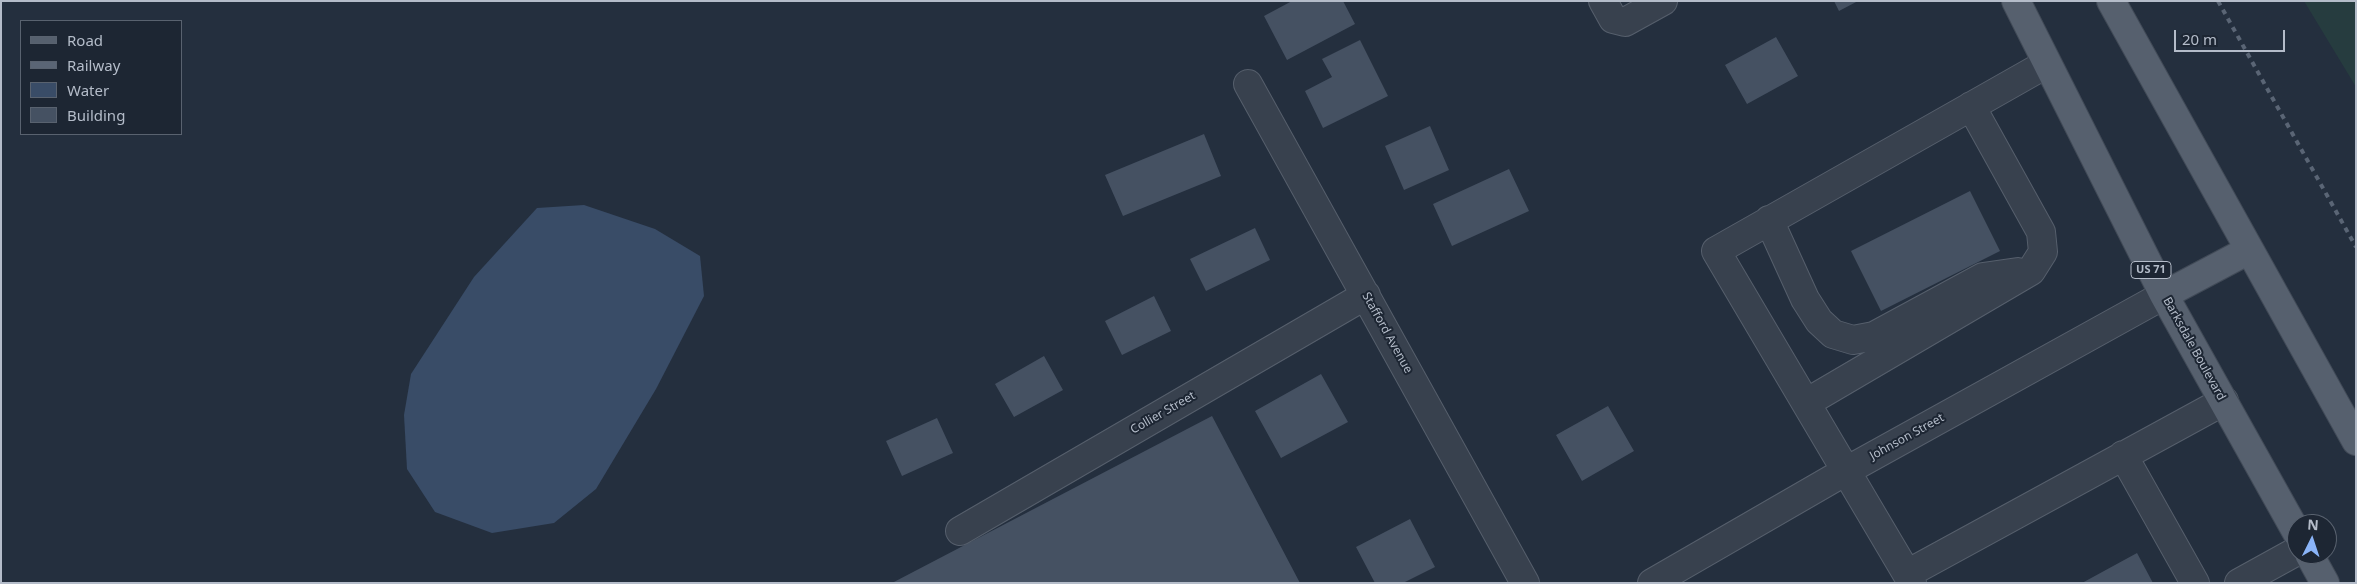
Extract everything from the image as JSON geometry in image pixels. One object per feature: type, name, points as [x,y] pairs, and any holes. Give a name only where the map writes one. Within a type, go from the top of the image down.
[{"type":"main road","name":"Barksdale Boulevard","points":[[2016,1],[2164,296],[2287,515]]},
{"type":"main road","points":[[2111,1],[2356,441]]},
{"type":"main road","points":[[2164,296],[2249,250]]},
{"type":"main road","points":[[2314,564],[2325,583]]},
{"type":"street","points":[[1603,1],[1613,19],[1625,22],[1663,1]]},
{"type":"street","points":[[2046,64],[1716,251],[1910,579],[2124,455],[2224,401]]},
{"type":"street","name":"Stafford Avenue","points":[[1248,84],[1525,583]]},
{"type":"street","points":[[1806,403],[2031,271],[2043,252],[2042,232],[1972,106]]},
{"type":"street","points":[[1769,220],[1805,299],[1819,321],[1833,334],[1853,340],[1874,336],[1983,277],[2031,271]]},
{"type":"street","name":"Collier Street","points":[[960,532],[1366,295]]},
{"type":"street","name":"Johnson Street","points":[[1652,583],[1846,471],[2164,296]]},
{"type":"street","points":[[2124,455],[2195,583]]},
{"type":"street","points":[[2239,583],[2287,557]]},
{"type":"green space","points":[[2304,1],[2356,1],[2356,87]]},
{"type":"water","points":[[584,205],[655,229],[700,256],[704,296],[656,389],[596,489],[554,523],[492,533],[435,512],[407,469],[404,415],[411,374],[474,277],[537,208]]},
{"type":"building","points":[[1292,1],[1343,1],[1355,24],[1287,60],[1264,16]]},
{"type":"building","points":[[1834,1],[1858,1],[1839,11]]},
{"type":"building","points":[[1776,37],[1798,76],[1747,104],[1725,65]]},
{"type":"building","points":[[1360,40],[1388,96],[1323,128],[1305,91],[1332,77],[1322,59]]},
{"type":"building","points":[[1430,126],[1449,170],[1404,190],[1385,146]]},
{"type":"building","points":[[1204,134],[1221,176],[1123,216],[1105,175]]},
{"type":"building","points":[[1509,169],[1529,211],[1452,246],[1433,204]]},
{"type":"building","points":[[1970,191],[2000,251],[1881,311],[1851,251]]},
{"type":"building","points":[[1255,228],[1270,260],[1206,291],[1190,259]]},
{"type":"building","points":[[1154,296],[1171,331],[1122,355],[1105,321]]},
{"type":"building","points":[[1044,356],[1063,390],[1014,417],[995,384]]},
{"type":"building","points":[[1321,374],[1348,422],[1281,458],[1255,411]]},
{"type":"building","points":[[1608,406],[1634,451],[1582,481],[1556,435]]},
{"type":"building","points":[[1212,416],[1300,583],[892,583]]},
{"type":"building","points":[[937,418],[953,453],[902,476],[886,441]]},
{"type":"building","points":[[1410,519],[1435,567],[1403,583],[1375,583],[1356,547]]},
{"type":"building","points":[[2137,553],[2153,583],[2082,583]]},
{"type":"railway","points":[[2218,1],[2356,247]]}]
